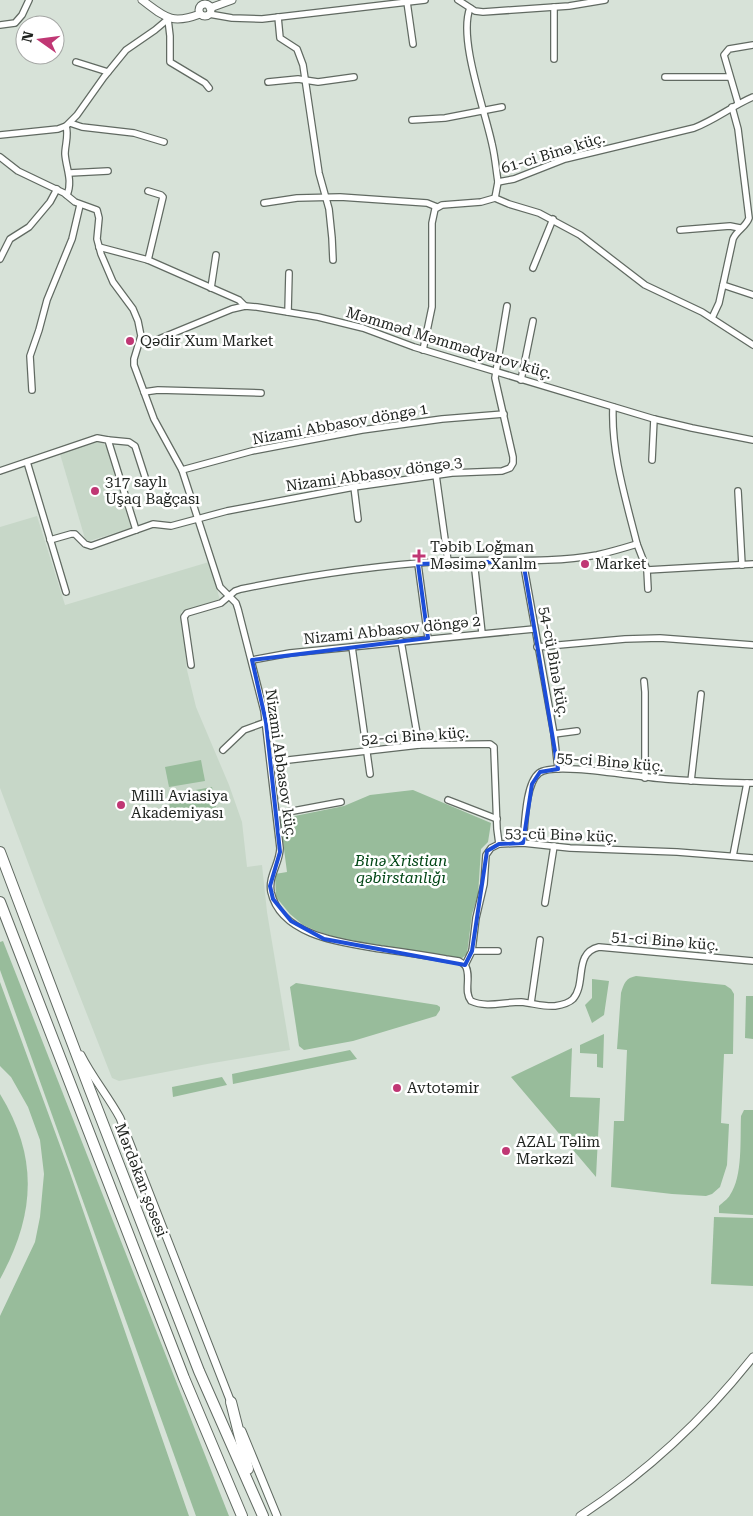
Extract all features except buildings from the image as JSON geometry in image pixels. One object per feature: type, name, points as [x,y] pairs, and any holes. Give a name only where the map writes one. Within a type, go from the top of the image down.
[{"type":"highway","name":"Mərdəkan şosesi","points":[[0,852],[196,1362],[263,1516]]},
{"type":"highway","name":"Mərdəkan şosesi","points":[[0,902],[184,1378],[242,1516]]},
{"type":"highway","points":[[231,1402],[255,1497],[267,1516]]},
{"type":"street","points":[[0,25],[15,23],[22,15],[29,0]]},
{"type":"street","points":[[142,0],[168,18],[182,20],[200,14],[199,9],[202,5],[207,4],[209,11]]},
{"type":"street","points":[[209,11],[232,0]]},
{"type":"street","points":[[209,11],[244,19],[278,17],[424,0]]},
{"type":"street","points":[[458,0],[470,8],[483,12],[554,7],[605,0]]},
{"type":"street","points":[[407,2],[413,44]]},
{"type":"street","points":[[554,7],[554,59]]},
{"type":"street","name":"61-ci Binə küç.","points":[[470,8],[467,16],[466,32],[492,145],[498,182],[514,179],[565,159],[694,128],[753,97]]},
{"type":"street","points":[[278,17],[280,38],[297,49],[306,81],[317,163],[331,222],[332,260]]},
{"type":"street","points":[[0,134],[58,129],[68,124],[126,50],[155,30],[168,18]]},
{"type":"street","points":[[168,18],[170,62],[172,65],[205,83],[209,88]]},
{"type":"street","points":[[738,104],[724,59],[725,52],[728,49],[753,45]]},
{"type":"street","points":[[76,62],[108,72]]},
{"type":"street","points":[[268,82],[294,79],[318,82],[354,77]]},
{"type":"street","points":[[665,77],[729,77]]},
{"type":"street","points":[[412,120],[445,118],[483,109],[502,107]]},
{"type":"street","points":[[712,318],[719,303],[733,239],[740,228],[748,221],[749,214],[738,129],[732,107]]},
{"type":"street","points":[[68,124],[127,132],[164,142]]},
{"type":"street","points":[[67,194],[70,187],[65,156],[68,124]]},
{"type":"street","name":"Nizami Abbasov küç.","points":[[0,157],[18,171],[67,194],[80,205],[98,212],[99,246],[113,282],[133,309],[138,321],[141,336],[134,359],[144,392],[158,427],[182,470],[220,588],[236,603],[252,660],[266,722],[277,814],[280,852],[271,878],[273,899],[282,912],[295,924],[311,934],[324,939],[446,958],[459,961],[465,965]]},
{"type":"street","points":[[69,173],[108,171]]},
{"type":"street","points":[[495,198],[498,182]]},
{"type":"street","points":[[0,259],[10,239],[29,227],[50,202],[56,189]]},
{"type":"street","points":[[148,192],[161,195],[162,197],[148,260]]},
{"type":"street","points":[[264,203],[297,198],[376,198],[427,203],[437,207],[456,203],[481,202],[495,198],[553,219],[587,240],[645,285],[712,318],[753,345]]},
{"type":"street","points":[[32,390],[30,356],[40,330],[47,300],[72,239],[80,205]]},
{"type":"street","points":[[423,350],[432,307],[432,222],[437,207]]},
{"type":"street","points":[[533,268],[553,219]]},
{"type":"street","points":[[680,230],[730,226],[740,228]]},
{"type":"street","points":[[99,246],[148,260],[239,300],[245,306]]},
{"type":"street","points":[[211,288],[216,255]]},
{"type":"street","points":[[288,312],[289,273]]},
{"type":"street","points":[[723,285],[753,295]]},
{"type":"street","name":"Məmməd Məmmədyarov küç.","points":[[140,342],[159,339],[213,316],[245,306],[288,312],[363,328],[423,350],[654,419],[753,440]]},
{"type":"street","name":"Nizami Abbasov döngə 3","points":[[50,540],[75,534],[85,544],[91,546],[153,524],[159,523],[171,526],[235,509],[354,487],[452,473],[502,471],[510,468],[513,463],[513,457],[504,414],[495,385],[507,306]]},
{"type":"street","points":[[521,380],[533,321]]},
{"type":"street","points":[[144,392],[158,390],[261,393]]},
{"type":"street","points":[[613,407],[612,421],[616,454],[637,544],[647,570],[648,589]]},
{"type":"street","name":"Nizami Abbasov döngə 1","points":[[182,470],[252,451],[362,430],[442,419],[504,414]]},
{"type":"street","points":[[652,460],[654,419]]},
{"type":"street","points":[[0,471],[97,438],[129,442],[135,446],[146,480]]},
{"type":"street","points":[[108,440],[136,530]]},
{"type":"street","points":[[27,462],[66,592]]},
{"type":"street","points":[[436,475],[448,561]]},
{"type":"street","points":[[354,487],[358,519]]},
{"type":"street","points":[[738,491],[742,565]]},
{"type":"street","points":[[191,665],[184,617],[187,613],[221,603],[241,588],[302,576],[448,561],[523,561],[596,555],[637,544]]},
{"type":"street","points":[[474,561],[482,633]]},
{"type":"street","name":"54-cü Binə küç.","points":[[523,561],[554,734],[558,769]]},
{"type":"street","points":[[418,564],[428,638]]},
{"type":"street","points":[[647,570],[753,564]]},
{"type":"street","name":"Nizami Abbasov döngə 2","points":[[252,660],[290,653],[534,629]]},
{"type":"street","points":[[537,647],[625,639],[660,638],[753,645]]},
{"type":"street","points":[[401,641],[419,746]]},
{"type":"street","points":[[352,647],[370,774]]},
{"type":"street","points":[[644,681],[645,778]]},
{"type":"street","points":[[691,781],[701,694]]},
{"type":"street","points":[[223,750],[244,730],[266,722]]},
{"type":"street","points":[[554,734],[577,731]]},
{"type":"street","name":"52-ci Binə küç.","points":[[271,762],[419,746],[492,745],[494,750],[499,844]]},
{"type":"street","name":"55-ci Binə küç.","points":[[523,843],[527,803],[532,784],[540,772],[548,769],[585,770],[645,778],[750,783]]},
{"type":"street","points":[[733,856],[750,783]]},
{"type":"street","points":[[448,800],[497,819]]},
{"type":"street","points":[[277,814],[341,802]]},
{"type":"street","name":"53-cü Binə küç.","points":[[465,965],[472,951],[476,918],[484,884],[486,855],[491,848],[499,844],[523,843],[753,858]]},
{"type":"street","points":[[545,903],[554,846]]},
{"type":"street","points":[[531,1003],[540,940]]},
{"type":"street","name":"51-ci Binə küç.","points":[[465,965],[469,975],[467,994],[471,1001],[483,1004],[531,1003],[554,1006],[573,999],[578,988],[586,956],[592,949],[599,947],[753,961]]},
{"type":"street","points":[[472,951],[498,951]]},
{"type":"street","points":[[64,1019],[87,1066],[120,1118],[277,1516]]},
{"type":"street","points":[[580,1516],[630,1482],[660,1456],[687,1431],[740,1374],[753,1357]]},
{"type":"highlighted area","points":[[523,561],[558,769],[540,772],[532,784],[523,843],[499,844],[487,851],[472,951],[465,965],[324,939],[291,921],[273,899],[270,886],[280,852],[266,722],[252,660],[428,638],[418,564]]},
{"type":"shaded area","name":"317 saylı Uşaq Bağçası","points":[[100,441],[106,446],[131,528],[86,542],[60,454]]},
{"type":"shaded area","name":"Milli Aviasiya Akademiyası","points":[[37,516],[65,605],[209,562],[220,600],[181,612],[187,670],[196,707],[229,785],[242,822],[247,867],[262,865],[267,912],[290,1050],[119,1081],[112,1078],[0,788],[0,527]]},
{"type":"green space","points":[[201,760],[205,781],[169,787],[165,767]]},
{"type":"green space","points":[[212,787],[217,812],[172,820],[168,795]]},
{"type":"green space","name":"Binə Xristian qəbirstanlığı","points":[[413,790],[491,823],[488,842],[481,849],[478,895],[472,914],[467,954],[461,959],[337,938],[303,925],[290,914],[276,897],[275,874],[287,872],[280,819],[344,806],[370,795]]},
{"type":"green space","points":[[3,941],[229,1516],[196,1516],[0,970],[0,942]]},
{"type":"green space","points":[[636,976],[725,985],[734,994],[733,1054],[724,1054],[721,1123],[729,1124],[727,1165],[720,1187],[712,1194],[706,1196],[611,1187],[614,1121],[624,1121],[627,1050],[617,1049],[621,993],[626,981]]},
{"type":"green space","points":[[592,979],[609,981],[604,1015],[592,1023],[585,1005],[592,998]]},
{"type":"green space","points":[[0,982],[69,1170],[189,1516],[0,1516],[0,1316],[35,1242],[40,1217],[44,1174],[40,1140],[28,1107],[11,1077],[0,1066]]},
{"type":"green space","points":[[296,983],[437,1005],[440,1007],[440,1010],[436,1016],[353,1041],[304,1050],[299,1046],[290,987]]},
{"type":"green space","points":[[746,996],[753,996],[753,1039],[745,1038]]},
{"type":"green space","points":[[604,1034],[603,1068],[597,1067],[597,1054],[580,1053],[580,1045]]},
{"type":"green space","points":[[572,1048],[570,1097],[600,1098],[596,1177],[511,1077]]},
{"type":"green space","points":[[350,1050],[357,1059],[233,1084],[232,1074]]},
{"type":"green space","points":[[222,1077],[227,1085],[173,1097],[172,1087]]},
{"type":"green space","points":[[0,1094],[13,1118],[21,1141],[28,1186],[26,1209],[20,1232],[12,1255],[0,1279]]},
{"type":"green space","points":[[744,1110],[753,1110],[753,1215],[719,1213],[719,1206],[729,1196],[737,1178],[740,1157],[741,1116]]},
{"type":"green space","points":[[714,1217],[753,1218],[753,1286],[711,1284]]},
{"type":"place","name":"Qədir Xum Market","points":[[130,341]]},
{"type":"place","name":"317 saylı Uşaq Bağçası","points":[[95,491]]},
{"type":"place","name":"Təbib Loğman Məsimə Xanlm","points":[[419,556]]},
{"type":"place","name":"Market","points":[[585,564]]},
{"type":"place","name":"Milli Aviasiya Akademiyası","points":[[121,805]]},
{"type":"place","name":"Avtotəmir","points":[[397,1088]]},
{"type":"place","name":"AZAL Təlim Mərkəzi","points":[[506,1151]]}]
